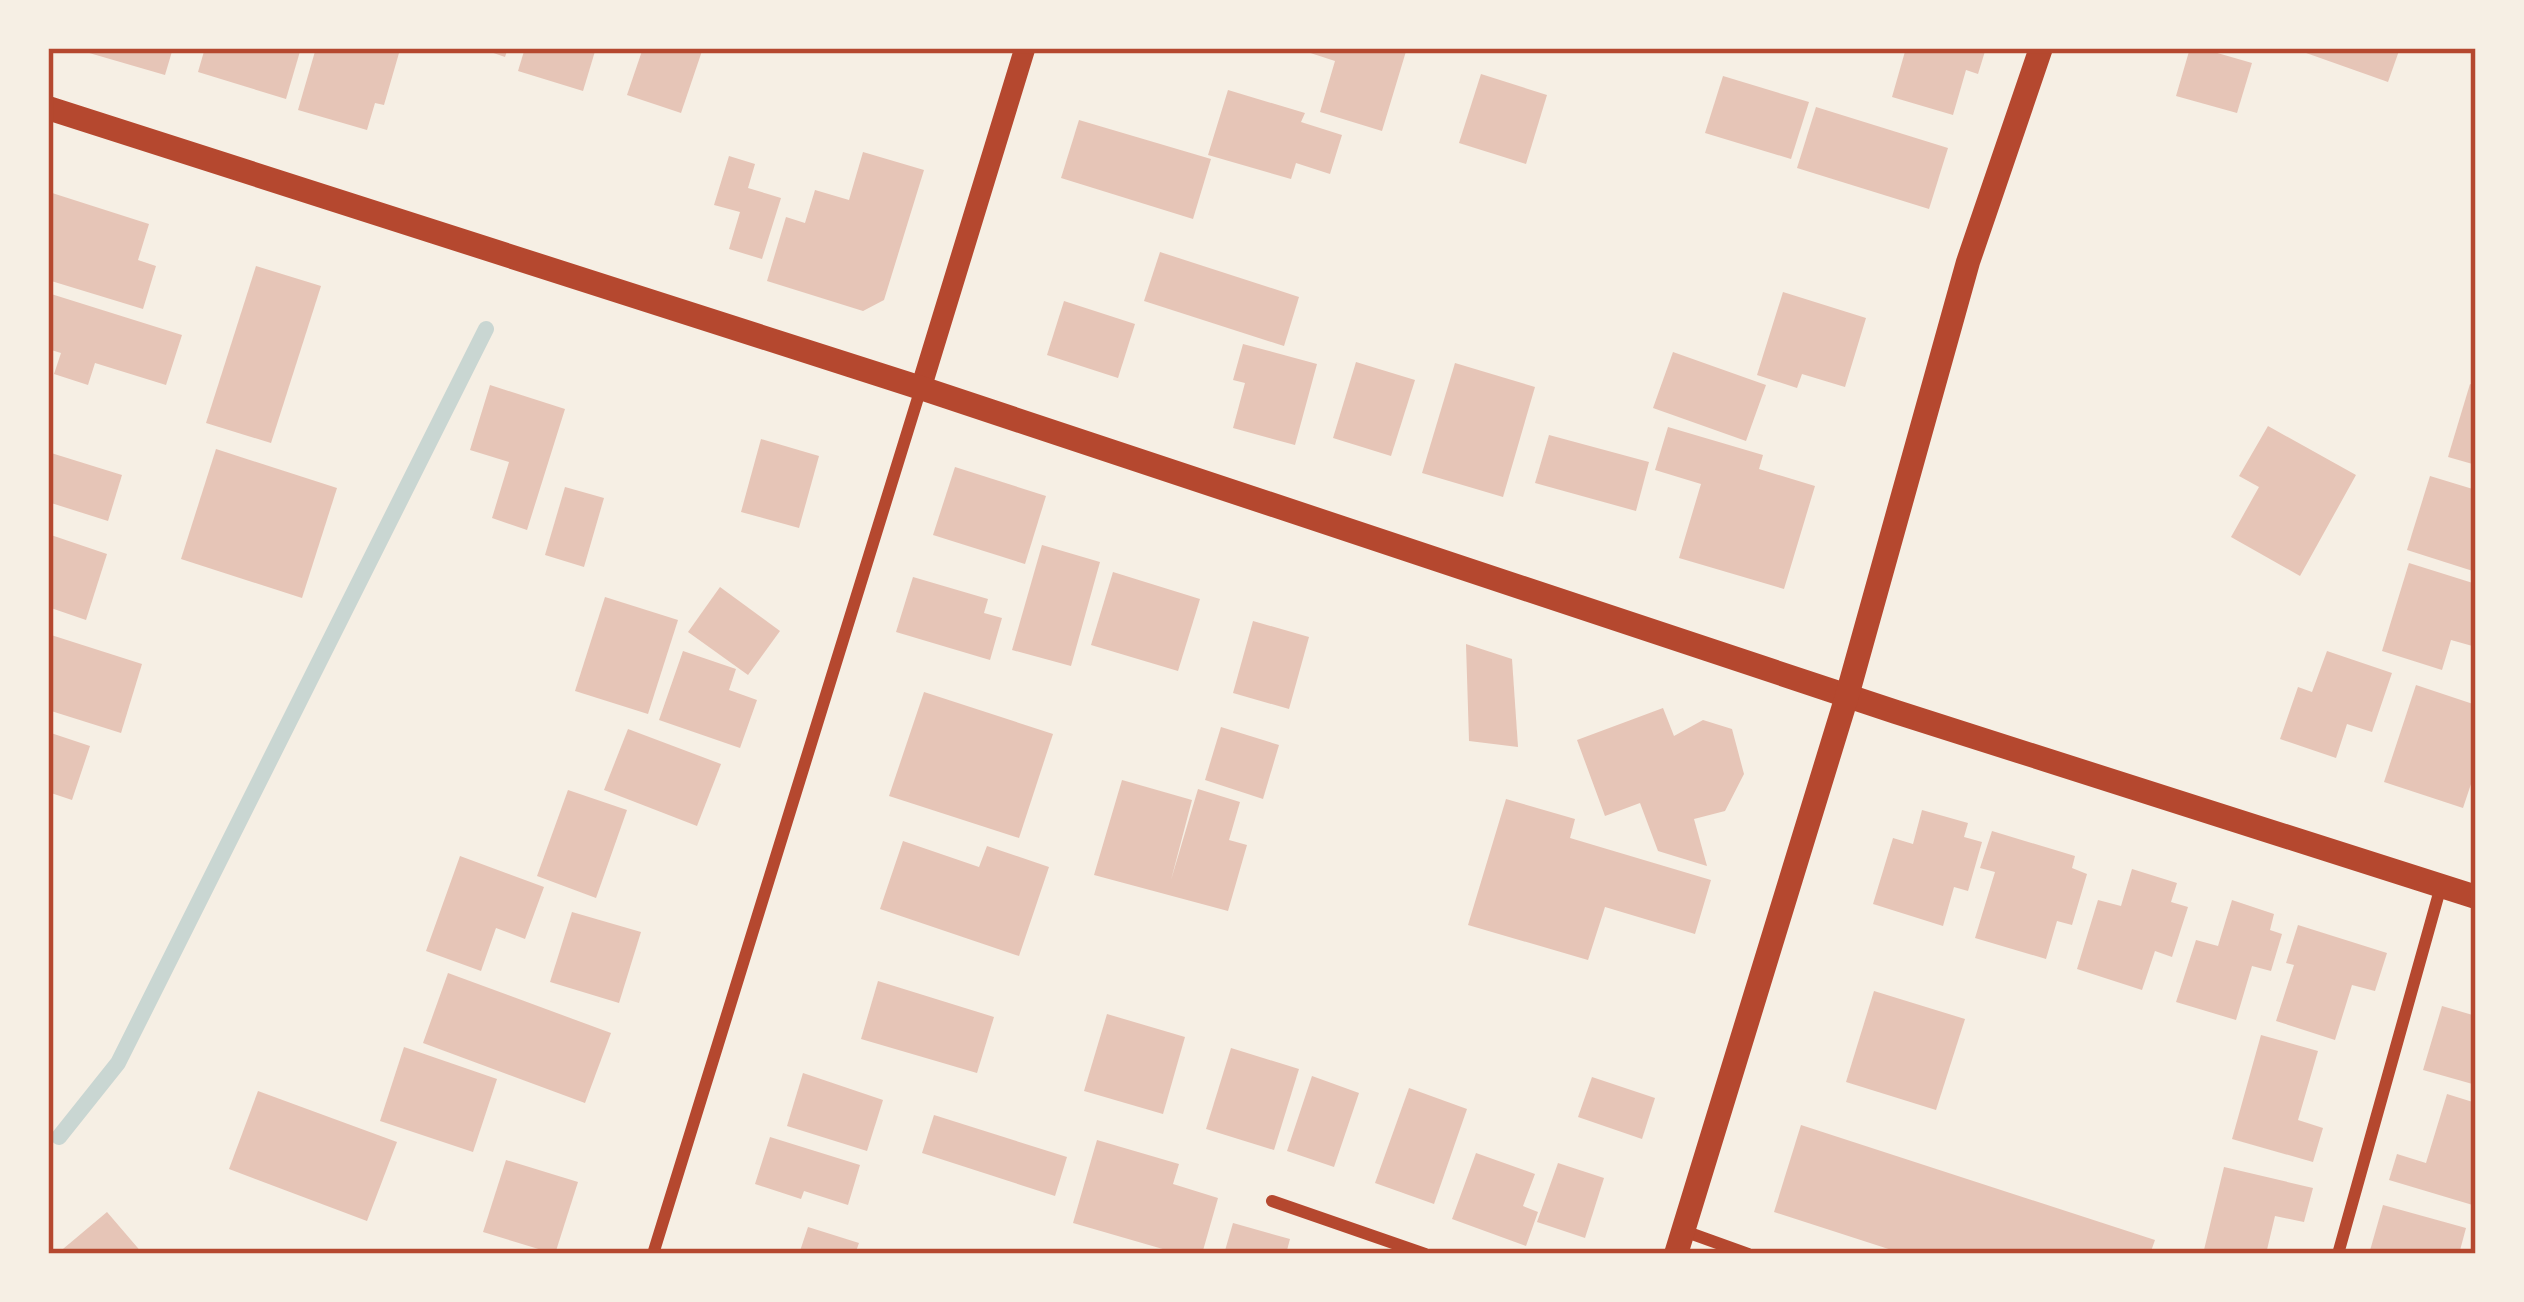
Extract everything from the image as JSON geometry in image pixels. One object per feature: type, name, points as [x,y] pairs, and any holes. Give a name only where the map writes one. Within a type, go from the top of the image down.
[{"type":"main road","points":[[1680,1243],[1847,696],[1968,262],[2041,48]]},
{"type":"main road","points":[[48,108],[2476,897]]},
{"type":"street","points":[[653,1254],[1025,48]]},
{"type":"street","points":[[2338,1254],[2441,886]]},
{"type":"street","points":[[1272,1201],[1425,1254]]},
{"type":"street","points":[[1680,1243],[1748,1254]]},
{"type":"building","points":[[72,48],[173,48],[165,75]]},
{"type":"building","points":[[205,48],[301,48],[286,99],[198,72]]},
{"type":"building","points":[[316,48],[382,48],[399,53],[384,105],[375,103],[367,130],[298,110]]},
{"type":"building","points":[[479,48],[508,48],[505,57]]},
{"type":"building","points":[[525,48],[596,48],[583,91],[518,71]]},
{"type":"building","points":[[643,48],[703,48],[681,113],[627,95]]},
{"type":"building","points":[[1295,48],[1407,48],[1382,131],[1320,112],[1335,61]]},
{"type":"building","points":[[1906,48],[1986,48],[1978,74],[1966,70],[1953,115],[1892,97]]},
{"type":"building","points":[[2190,48],[2252,63],[2237,113],[2176,96]]},
{"type":"building","points":[[2292,48],[2400,48],[2388,82]]},
{"type":"building","points":[[1481,74],[1547,95],[1526,164],[1459,143]]},
{"type":"building","points":[[1723,76],[1809,102],[1791,159],[1705,133]]},
{"type":"building","points":[[1228,90],[1305,113],[1301,122],[1342,135],[1330,174],[1296,163],[1291,179],[1208,155]]},
{"type":"building","points":[[1816,107],[1948,148],[1929,209],[1797,168]]},
{"type":"building","points":[[1079,120],[1211,159],[1193,219],[1061,178]]},
{"type":"building","points":[[863,152],[924,170],[884,300],[863,311],[767,281],[786,217],[805,223],[815,190],[849,200]]},
{"type":"building","points":[[729,156],[755,164],[748,188],[781,198],[762,259],[729,249],[740,212],[714,205]]},
{"type":"building","points":[[49,192],[149,224],[138,260],[156,266],[143,309],[48,280]]},
{"type":"building","points":[[1160,252],[1299,297],[1284,346],[1144,301]]},
{"type":"building","points":[[256,266],[321,286],[271,443],[206,423]]},
{"type":"building","points":[[1783,292],[1866,318],[1845,387],[1802,374],[1797,388],[1757,375]]},
{"type":"building","points":[[48,293],[182,335],[166,385],[95,363],[88,385],[54,374],[61,353],[48,349]]},
{"type":"building","points":[[1064,301],[1135,324],[1118,378],[1047,355]]},
{"type":"building","points":[[1243,344],[1317,364],[1295,445],[1233,428],[1245,383],[1233,380]]},
{"type":"building","points":[[1673,352],[1766,385],[1746,441],[1653,408]]},
{"type":"building","points":[[1356,362],[1415,380],[1391,456],[1333,438]]},
{"type":"building","points":[[1455,363],[1535,387],[1503,497],[1422,473]]},
{"type":"building","points":[[2470,384],[2476,386],[2476,465],[2448,457]]},
{"type":"building","points":[[490,385],[565,409],[527,530],[492,518],[509,462],[470,450]]},
{"type":"building","points":[[2268,426],[2356,475],[2300,576],[2231,537],[2259,487],[2239,476]]},
{"type":"building","points":[[1668,427],[1763,455],[1759,469],[1815,486],[1784,589],[1679,558],[1701,484],[1655,470]]},
{"type":"building","points":[[1549,435],[1649,462],[1636,511],[1535,483]]},
{"type":"building","points":[[761,439],[819,456],[799,528],[741,512]]},
{"type":"building","points":[[216,449],[337,488],[302,598],[181,559]]},
{"type":"building","points":[[48,452],[122,475],[108,521],[48,502]]},
{"type":"building","points":[[955,467],[1046,496],[1025,564],[933,535]]},
{"type":"building","points":[[2430,476],[2476,490],[2476,572],[2407,550]]},
{"type":"building","points":[[565,487],[604,498],[584,567],[545,555]]},
{"type":"building","points":[[48,534],[107,554],[86,620],[48,607]]},
{"type":"building","points":[[1042,545],[1100,562],[1071,666],[1012,650]]},
{"type":"building","points":[[2409,563],[2476,584],[2476,647],[2451,640],[2442,670],[2382,651]]},
{"type":"building","points":[[1113,572],[1200,599],[1178,671],[1091,645]]},
{"type":"building","points":[[913,577],[988,599],[984,613],[1002,618],[990,660],[896,632]]},
{"type":"building","points":[[720,587],[780,631],[748,675],[688,632]]},
{"type":"building","points":[[605,597],[678,620],[648,714],[575,691]]},
{"type":"building","points":[[1253,621],[1309,637],[1289,709],[1233,693]]},
{"type":"building","points":[[48,634],[142,664],[121,733],[48,710]]},
{"type":"building","points":[[1466,644],[1512,659],[1518,747],[1469,741]]},
{"type":"building","points":[[683,651],[736,669],[729,690],[757,700],[740,748],[659,720]]},
{"type":"building","points":[[2327,651],[2392,673],[2372,732],[2347,724],[2336,758],[2280,739],[2298,687],[2312,692]]},
{"type":"building","points":[[2416,685],[2476,705],[2476,769],[2463,808],[2384,782]]},
{"type":"building","points":[[924,692],[1053,734],[1019,838],[889,796]]},
{"type":"building","points":[[1663,708],[1674,736],[1703,720],[1732,729],[1744,774],[1725,811],[1694,819],[1707,866],[1658,851],[1640,803],[1605,816],[1577,740]]},
{"type":"building","points":[[1221,727],[1279,745],[1263,799],[1205,780]]},
{"type":"building","points":[[628,729],[721,764],[697,826],[604,790]]},
{"type":"building","points":[[48,732],[90,746],[72,800],[48,792]]},
{"type":"building","points":[[1122,780],[1192,800],[1171,880],[1198,789],[1240,802],[1229,840],[1247,845],[1228,911],[1094,875]]},
{"type":"building","points":[[568,790],[627,810],[596,898],[537,876]]},
{"type":"building","points":[[1506,799],[1575,819],[1570,838],[1711,880],[1695,934],[1605,907],[1588,960],[1468,925]]},
{"type":"building","points":[[1922,810],[1968,823],[1964,837],[1982,842],[1968,891],[1954,887],[1943,926],[1873,904],[1893,838],[1913,844]]},
{"type":"building","points":[[1992,831],[2075,856],[2072,868],[2087,874],[2072,925],[2057,921],[2046,959],[1975,938],[1995,872],[1980,868]]},
{"type":"building","points":[[903,841],[979,867],[987,846],[1049,867],[1019,956],[880,909]]},
{"type":"building","points":[[460,856],[544,887],[525,939],[496,928],[481,971],[426,951]]},
{"type":"building","points":[[2132,869],[2177,883],[2171,902],[2188,907],[2172,957],[2155,951],[2142,990],[2077,969],[2098,900],[2121,906]]},
{"type":"building","points":[[2232,900],[2274,914],[2270,930],[2282,934],[2271,971],[2252,966],[2236,1020],[2176,1002],[2196,940],[2218,946]]},
{"type":"building","points":[[572,912],[641,932],[619,1003],[550,982]]},
{"type":"building","points":[[2298,925],[2387,953],[2375,991],[2352,985],[2335,1040],[2276,1021],[2294,965],[2286,963]]},
{"type":"building","points":[[448,973],[611,1033],[585,1103],[423,1043]]},
{"type":"building","points":[[878,981],[994,1017],[977,1073],[861,1039]]},
{"type":"building","points":[[1874,991],[1965,1019],[1936,1110],[1846,1082]]},
{"type":"building","points":[[2442,1006],[2476,1016],[2476,1085],[2423,1070]]},
{"type":"building","points":[[1107,1014],[1185,1037],[1163,1114],[1084,1091]]},
{"type":"building","points":[[2261,1035],[2318,1051],[2298,1120],[2323,1128],[2313,1162],[2232,1139]]},
{"type":"building","points":[[404,1047],[497,1079],[473,1152],[380,1121]]},
{"type":"building","points":[[1231,1048],[1299,1069],[1274,1150],[1206,1129]]},
{"type":"building","points":[[803,1073],[883,1100],[867,1151],[787,1126]]},
{"type":"building","points":[[1312,1076],[1359,1093],[1334,1167],[1287,1151]]},
{"type":"building","points":[[1592,1077],[1655,1098],[1642,1139],[1578,1117]]},
{"type":"building","points":[[1409,1088],[1467,1109],[1434,1204],[1375,1183]]},
{"type":"building","points":[[258,1091],[397,1142],[367,1221],[229,1169]]},
{"type":"building","points":[[2447,1094],[2476,1103],[2476,1206],[2389,1180],[2397,1154],[2426,1163]]},
{"type":"building","points":[[934,1115],[1067,1157],[1055,1196],[922,1153]]},
{"type":"building","points":[[1801,1125],[2155,1240],[2150,1254],[1904,1254],[1774,1212]]},
{"type":"building","points":[[770,1137],[860,1165],[848,1205],[804,1191],[801,1199],[755,1184]]},
{"type":"building","points":[[1097,1140],[1179,1164],[1173,1184],[1218,1198],[1202,1254],[1180,1254],[1073,1223]]},
{"type":"building","points":[[1476,1153],[1535,1174],[1523,1206],[1538,1212],[1526,1246],[1452,1219]]},
{"type":"building","points":[[506,1160],[578,1182],[555,1254],[483,1232]]},
{"type":"building","points":[[1558,1163],[1604,1178],[1585,1238],[1537,1222]]},
{"type":"building","points":[[2224,1167],[2313,1188],[2304,1222],[2275,1216],[2266,1254],[2203,1254]]},
{"type":"building","points":[[2383,1205],[2466,1228],[2459,1254],[2369,1254]]},
{"type":"building","points":[[107,1212],[143,1254],[57,1254]]},
{"type":"building","points":[[1233,1223],[1290,1239],[1286,1254],[1224,1254]]},
{"type":"building","points":[[808,1227],[859,1243],[855,1254],[799,1254]]},
{"type":"waterway","points":[[59,1137],[118,1063],[486,329]]}]
